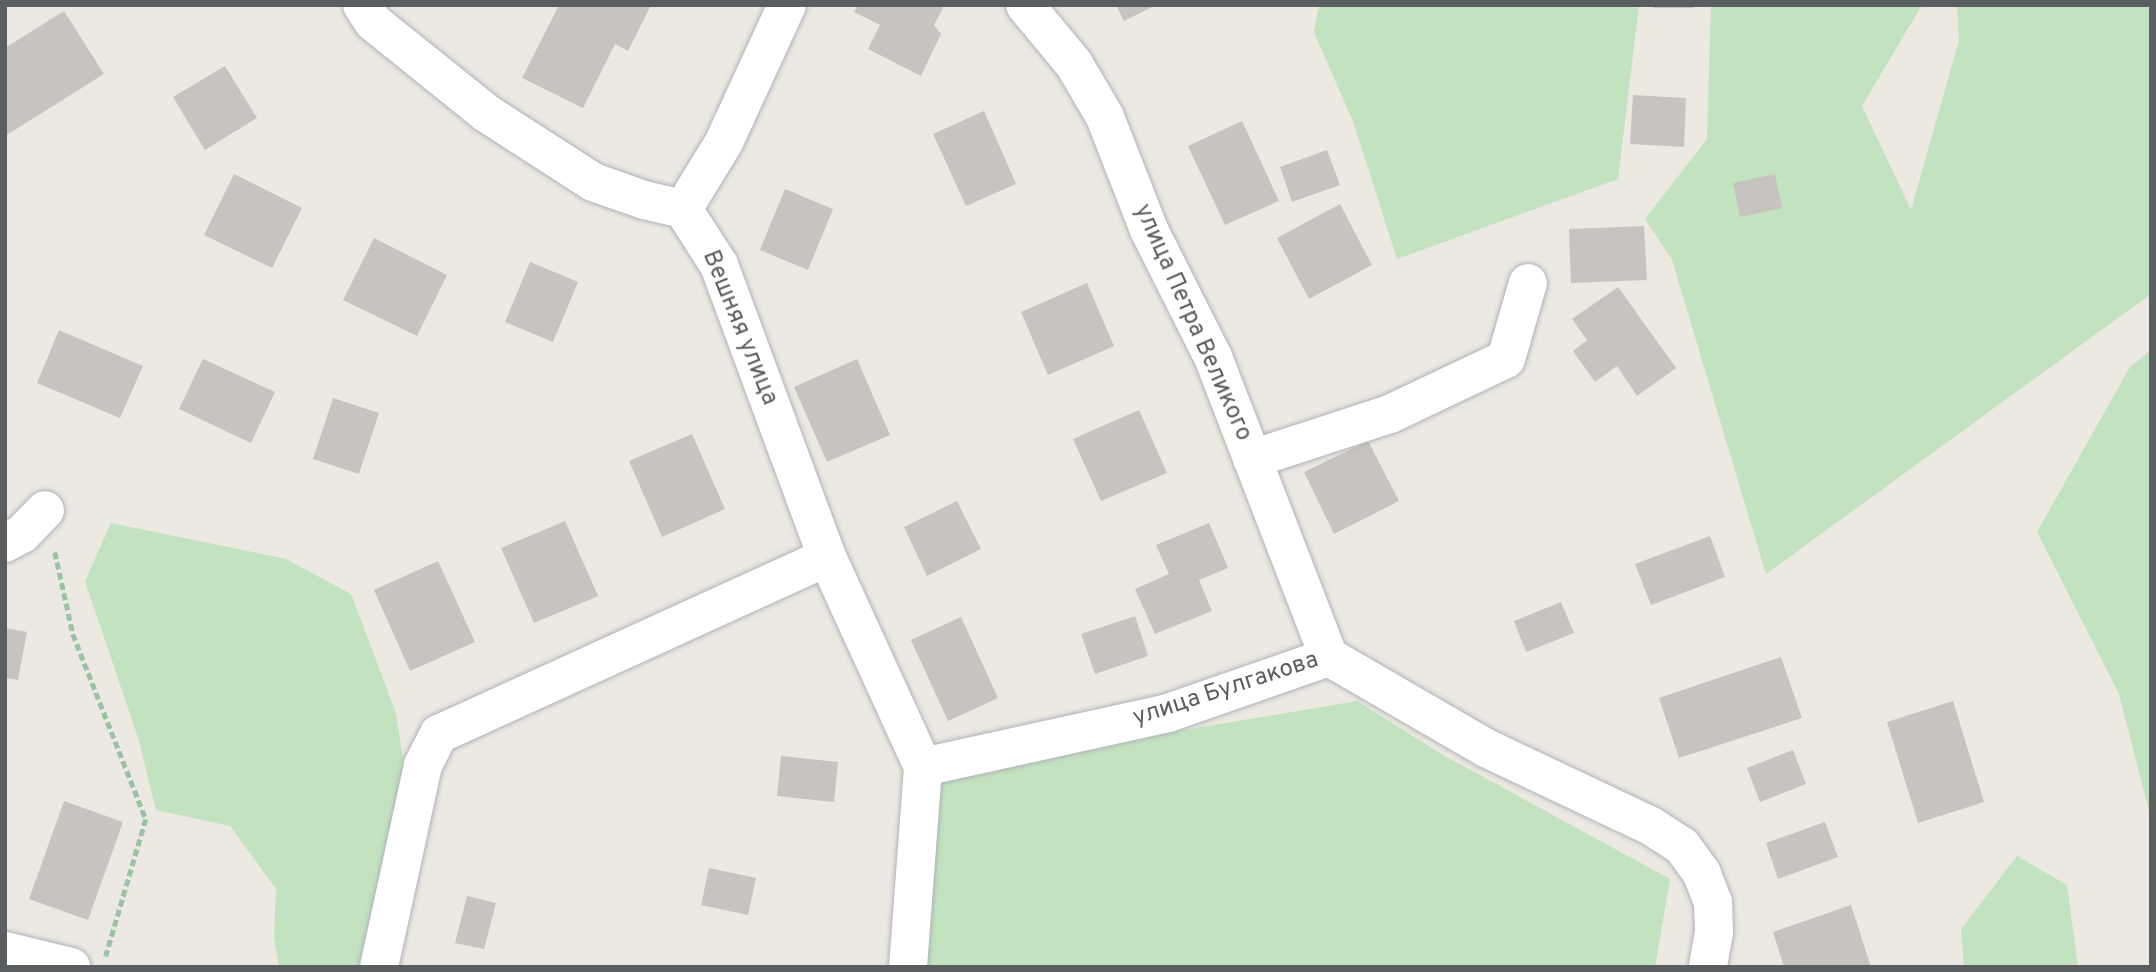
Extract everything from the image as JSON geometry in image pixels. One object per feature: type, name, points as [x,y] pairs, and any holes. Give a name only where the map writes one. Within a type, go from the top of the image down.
[{"type":"street","points":[[362,5],[373,22],[486,113],[582,175],[644,200],[683,209],[724,142],[787,5]]},
{"type":"street","name":"улица Петра Великого","points":[[1025,5],[1074,64],[1105,117],[1149,230],[1213,357],[1329,657]]},
{"type":"street","name":"Вешняя улица","points":[[683,209],[719,265],[827,557],[923,766]]},
{"type":"street","points":[[1252,459],[1390,414],[1507,359],[1528,282]]},
{"type":"street","points":[[5,543],[22,534],[45,510]]},
{"type":"street","points":[[379,967],[423,765],[439,734],[827,557]]},
{"type":"street","name":"улица Булгакова","points":[[923,766],[1168,713],[1329,657],[1486,748],[1651,826],[1682,846],[1702,874],[1713,901],[1714,932],[1707,967]]},
{"type":"street","points":[[908,967],[923,766]]},
{"type":"street","points":[[5,951],[71,967]]},
{"type":"path","points":[[45,510],[73,634],[146,819],[103,967]]},
{"type":"green space","points":[[1319,5],[1639,5],[1618,179],[1397,259],[1354,124],[1314,32]]},
{"type":"green space","points":[[1711,5],[1922,5],[1862,106],[1911,210],[1959,40],[1957,5],[2151,5],[2151,294],[1766,574],[1672,260],[1645,219],[1707,139]]},
{"type":"green space","points":[[2151,350],[2151,819],[2119,694],[2037,532],[2130,367]]},
{"type":"green space","points":[[111,523],[286,559],[351,594],[396,713],[404,766],[368,967],[279,967],[274,938],[276,889],[230,826],[156,810],[139,741],[85,581]]},
{"type":"green space","points":[[1357,701],[1443,755],[1670,879],[1655,967],[921,967],[935,772]]},
{"type":"green space","points":[[2017,856],[2067,885],[2078,967],[1964,967],[1961,929]]},
{"type":"building","points":[[559,5],[651,5],[628,51],[615,44],[583,108],[522,78]]},
{"type":"building","points":[[858,5],[937,5],[943,8],[934,25],[941,34],[921,76],[868,49],[880,25],[854,12]]},
{"type":"building","points":[[1116,5],[1156,5],[1124,21]]},
{"type":"building","points":[[1653,5],[1693,5],[1693,8],[1653,8]]},
{"type":"building","points":[[64,11],[104,74],[5,136],[5,48]]},
{"type":"building","points":[[225,66],[257,118],[205,150],[173,97]]},
{"type":"building","points":[[1633,95],[1686,98],[1684,147],[1630,144]]},
{"type":"building","points":[[984,111],[1016,184],[966,206],[933,134]]},
{"type":"building","points":[[1242,121],[1279,201],[1225,225],[1188,146]]},
{"type":"building","points":[[1327,150],[1340,185],[1292,202],[1280,167]]},
{"type":"building","points":[[234,174],[302,208],[272,268],[204,235]]},
{"type":"building","points":[[1775,174],[1782,208],[1740,217],[1733,183]]},
{"type":"building","points":[[785,189],[833,209],[808,270],[760,250]]},
{"type":"building","points":[[1340,204],[1372,265],[1309,299],[1277,238]]},
{"type":"building","points":[[1644,226],[1647,280],[1571,283],[1569,229]]},
{"type":"building","points":[[374,238],[447,275],[417,336],[343,300]]},
{"type":"building","points":[[530,262],[578,282],[553,342],[505,322]]},
{"type":"building","points":[[1087,283],[1114,346],[1048,375],[1021,312]]},
{"type":"building","points":[[1618,287],[1676,368],[1637,396],[1617,366],[1595,382],[1573,351],[1587,340],[1572,319]]},
{"type":"building","points":[[59,330],[143,366],[120,418],[37,383]]},
{"type":"building","points":[[203,359],[275,392],[251,443],[179,409]]},
{"type":"building","points":[[857,359],[890,435],[827,462],[794,387]]},
{"type":"building","points":[[333,398],[379,413],[359,474],[313,459]]},
{"type":"building","points":[[1139,410],[1167,473],[1101,501],[1073,439]]},
{"type":"building","points":[[692,434],[725,509],[662,537],[629,461]]},
{"type":"building","points":[[1368,441],[1399,501],[1334,534],[1304,472]]},
{"type":"building","points":[[957,501],[981,549],[927,576],[904,527]]},
{"type":"building","points":[[565,521],[598,596],[534,623],[501,548]]},
{"type":"building","points":[[1209,523],[1228,568],[1199,580],[1212,611],[1155,634],[1135,589],[1169,574],[1156,545]]},
{"type":"building","points":[[1710,536],[1725,577],[1651,605],[1635,564]]},
{"type":"building","points":[[438,561],[475,642],[410,671],[374,590]]},
{"type":"building","points":[[1561,602],[1574,633],[1526,652],[1514,621]]},
{"type":"building","points":[[1135,616],[1148,656],[1095,674],[1081,634]]},
{"type":"building","points":[[961,617],[998,698],[948,721],[911,640]]},
{"type":"building","points":[[5,628],[27,632],[18,680],[5,678]]},
{"type":"building","points":[[1781,657],[1802,718],[1679,758],[1659,698]]},
{"type":"building","points":[[1953,701],[1984,802],[1918,823],[1887,722]]},
{"type":"building","points":[[1793,750],[1806,784],[1760,802],[1747,768]]},
{"type":"building","points":[[781,756],[838,762],[834,802],[777,796]]},
{"type":"building","points":[[64,801],[123,822],[88,920],[29,899]]},
{"type":"building","points":[[1825,822],[1838,857],[1778,879],[1766,843]]},
{"type":"building","points":[[709,868],[756,878],[748,915],[701,905]]},
{"type":"building","points":[[467,896],[496,903],[484,949],[455,943]]},
{"type":"building","points":[[1851,905],[1871,967],[1784,967],[1773,932]]}]
